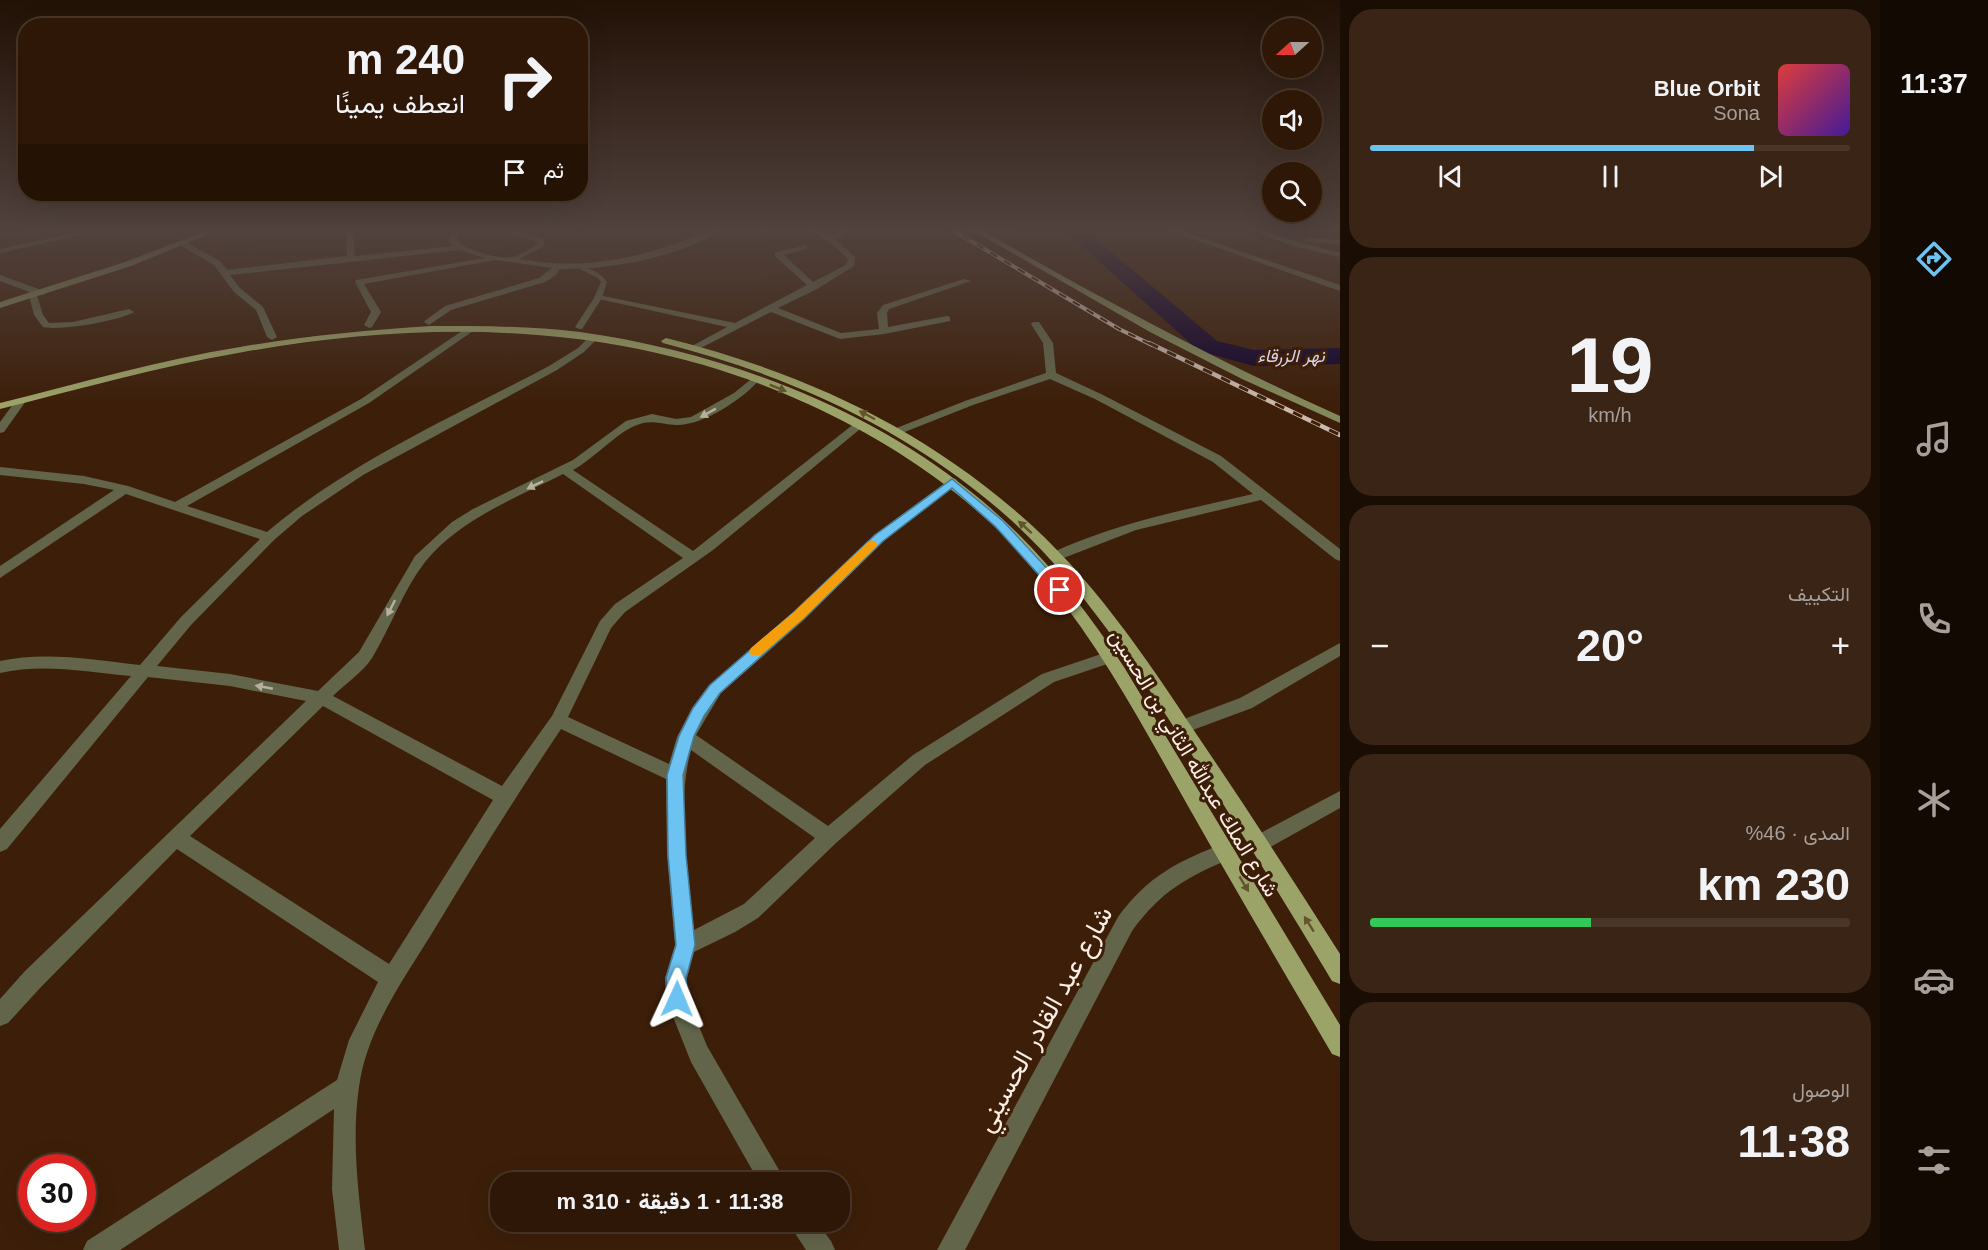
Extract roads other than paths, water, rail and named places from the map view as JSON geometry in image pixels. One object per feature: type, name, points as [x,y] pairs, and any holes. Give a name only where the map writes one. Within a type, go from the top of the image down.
[{"type":"main road","name":"شارع الملك عبدالله الثاني بن الحسين","points":[[0,406],[182,354],[272,337],[369,325],[429,322],[511,323],[622,332],[802,397],[906,450],[952,482],[999,524],[1069,600],[1110,657],[1340,1046]]},
{"type":"main road","name":"شارع الملك عبدالله الثاني بن الحسين","points":[[0,398],[271,345],[361,334],[471,329],[594,337],[695,348],[770,372],[822,393],[898,431],[964,474],[1056,556],[1110,621],[1182,727],[1340,973]]},
{"type":"street","points":[[19,286],[37,294]]},
{"type":"street","points":[[0,304],[60,286]]},
{"type":"street","points":[[234,286],[260,309],[272,337]]},
{"type":"street","points":[[361,286],[376,312],[369,325]]},
{"type":"street","points":[[429,322],[448,308],[521,286]]},
{"type":"street","points":[[884,331],[882,313],[886,307],[950,286]]},
{"type":"street","points":[[1075,286],[1186,347],[1340,420]]},
{"type":"street","points":[[695,348],[814,287]]},
{"type":"street","points":[[37,294],[40,319],[46,326],[51,327],[66,327],[108,315],[129,312]]},
{"type":"street","points":[[598,298],[736,326]]},
{"type":"street","points":[[771,308],[833,335],[847,336],[947,319]]},
{"type":"street","points":[[1036,324],[1048,343],[1051,375]]},
{"type":"street","points":[[175,507],[365,401],[471,329]]},
{"type":"street","points":[[0,843],[186,621],[268,537],[297,513],[358,472],[553,368],[581,350],[594,337]]},
{"type":"street","points":[[898,431],[969,403],[1051,375],[1099,397],[1217,459],[1340,556]]},
{"type":"street","points":[[0,1015],[33,979],[274,740],[365,656],[407,579],[420,559],[438,540],[478,512],[565,470],[600,448],[630,423],[652,417],[676,422],[694,420],[738,395],[755,379]]},
{"type":"street","points":[[0,430],[21,401]]},
{"type":"street","points":[[352,1250],[345,1190],[347,1088],[357,1048],[373,1012],[392,980],[504,798],[558,720],[605,625],[620,608],[693,558],[859,425]]},
{"type":"street","points":[[565,470],[693,558]]},
{"type":"street","points":[[0,471],[84,480],[124,489],[268,537]]},
{"type":"street","points":[[767,1172],[717,1087],[682,1017],[677,999],[676,978],[685,945],[677,855],[675,775],[686,736],[698,713],[715,689],[737,667],[798,616],[879,538],[952,482]]},
{"type":"street","points":[[0,573],[124,489]]},
{"type":"street","points":[[1056,556],[1077,545],[1143,524],[1264,495]]},
{"type":"street","points":[[1182,727],[1246,703],[1340,649]]},
{"type":"street","points":[[685,945],[752,911],[829,837],[919,760],[1022,693],[1060,673],[1110,657]]},
{"type":"street","points":[[0,667],[22,662],[49,662],[143,671],[230,680],[322,698],[504,798]]},
{"type":"street","points":[[558,720],[675,775]]},
{"type":"street","points":[[686,736],[829,837]]},
{"type":"street","points":[[1258,844],[1340,799]]},
{"type":"street","points":[[176,838],[392,980]]},
{"type":"street","name":"شارع عبد القادر الحسيني","points":[[950,1250],[1037,1092],[1104,962],[1137,909],[1154,889],[1178,872],[1225,852]]},
{"type":"street","points":[[96,1250],[347,1088]]},
{"type":"street","points":[[808,1232],[822,1250]]},
{"type":"lane","points":[[579,327],[603,286]]},
{"type":"waterway","name":"نهر الزرقاء","points":[[1139,286],[1208,346],[1254,358],[1340,356]]},
{"type":"railway","points":[[1047,286],[1119,329],[1152,345]]},
{"type":"railway","points":[[1149,343],[1340,435]]}]
